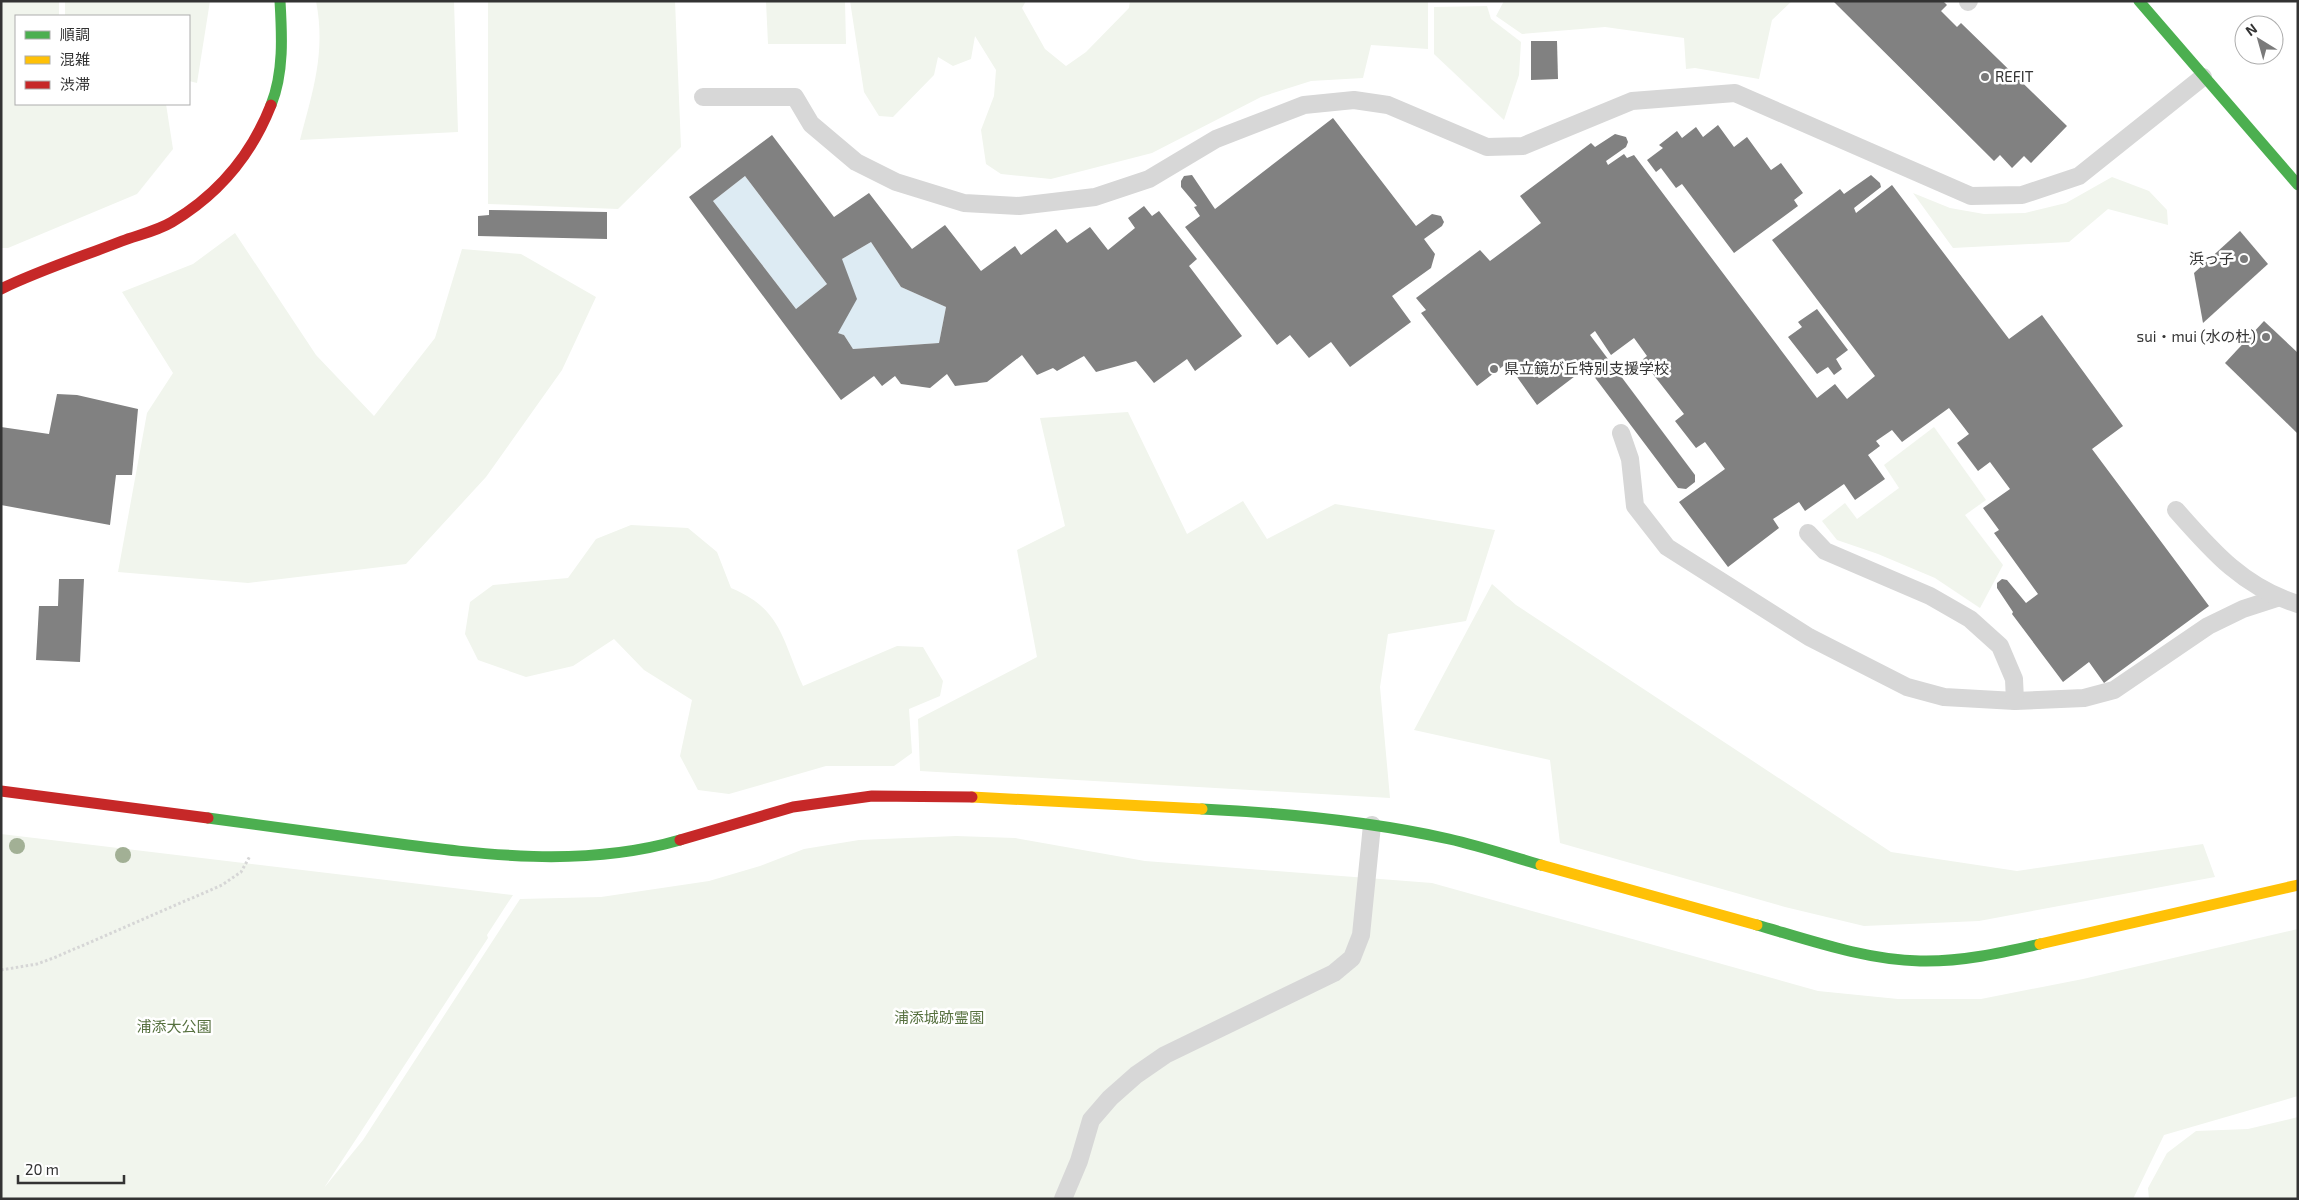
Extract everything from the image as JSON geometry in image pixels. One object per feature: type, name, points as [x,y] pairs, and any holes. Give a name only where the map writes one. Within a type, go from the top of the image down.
[{"type":"street","points":[[1,289],[22,279],[170,223],[205,200],[226,180],[248,154],[274,101],[282,61],[280,1]]},
{"type":"street","points":[[2139,1],[2202,77],[2298,185]]},
{"type":"street","points":[[1,791],[456,851],[499,855],[574,857],[648,849],[793,807],[834,800],[909,794],[1284,813],[1372,825],[1449,839],[1849,951],[1920,961],[1986,956],[2298,885]]},
{"type":"lane","points":[[703,97],[795,97],[811,124],[856,162],[896,182],[964,203],[1019,206],[1095,196],[1149,179],[1216,139],[1304,105],[1354,100],[1388,105],[1487,147],[1496,147],[1523,146],[1632,101],[1735,93],[1971,196],[2022,196],[2079,176],[2202,77]]},
{"type":"lane","points":[[1621,433],[1630,459],[1635,506],[1667,547],[1809,637],[1907,687],[1944,698],[2015,701],[2084,698],[2114,690],[2208,626],[2243,609],[2277,598]]},
{"type":"lane","points":[[2176,510],[2206,545],[2242,578],[2277,598],[2298,604]]},
{"type":"lane","points":[[1808,533],[1824,551],[1930,596],[1970,618],[2000,646],[2014,679],[2015,701]]},
{"type":"lane","points":[[1063,1199],[1079,1161],[1091,1120],[1110,1098],[1136,1075],[1165,1055],[1334,973],[1352,958],[1361,935],[1372,825]]},
{"type":"path","points":[[1,970],[37,964],[56,957],[222,885],[234,878],[246,865],[256,824]]},
{"type":"green space","points":[[1,1],[59,1],[59,15],[15,15],[15,105],[166,105],[173,149],[137,194],[8,248],[1,248]]},
{"type":"green space","points":[[65,1],[210,1],[197,83],[190,81],[190,15],[65,15]]},
{"type":"green space","points":[[316,1],[454,1],[458,132],[300,140],[317,71],[319,54],[320,37]]},
{"type":"green space","points":[[488,1],[675,1],[681,147],[618,209],[488,204]]},
{"type":"green space","points":[[766,1],[845,1],[846,44],[768,44]]},
{"type":"green space","points":[[850,1],[1026,1],[1022,8],[1045,49],[1066,66],[1086,52],[1129,8],[1130,1],[1428,1],[1428,49],[1371,45],[1363,78],[1311,81],[1261,97],[1152,153],[1051,179],[1001,174],[986,164],[981,130],[994,96],[996,70],[975,36],[971,59],[953,66],[938,57],[934,75],[893,117],[879,116],[864,92]]},
{"type":"green space","points":[[1504,1],[1792,1],[1772,20],[1759,79],[1695,68],[1686,69],[1684,38],[1605,27],[1522,34],[1496,16]]},
{"type":"green space","points":[[1487,6],[1491,19],[1521,42],[1519,75],[1504,120],[1434,54],[1434,7]]},
{"type":"green space","points":[[2112,177],[2149,191],[2167,210],[2168,225],[2108,209],[2069,242],[1953,248],[1913,193],[1950,208],[1984,214],[2025,213],[2066,203]]},
{"type":"green space","points":[[235,233],[316,355],[374,416],[435,338],[462,249],[521,254],[596,297],[562,370],[486,477],[406,564],[248,583],[118,572],[147,413],[173,373],[122,292],[193,264]]},
{"type":"green space","points":[[1128,412],[1187,534],[1243,501],[1267,539],[1335,504],[1495,530],[1466,621],[1388,634],[1380,687],[1390,798],[920,771],[918,719],[1037,657],[1017,550],[1065,526],[1040,418]]},
{"type":"green space","points":[[1934,427],[1986,500],[1965,515],[2003,565],[1980,608],[1935,578],[1878,554],[1837,540],[1822,521],[1845,503],[1857,519],[1899,488],[1884,465]]},
{"type":"green space","points":[[631,525],[688,528],[717,552],[731,588],[748,596],[771,616],[784,640],[803,686],[897,646],[923,647],[943,681],[940,696],[909,709],[912,753],[894,766],[826,766],[729,794],[698,790],[680,756],[692,700],[644,670],[614,639],[573,666],[526,677],[478,660],[465,634],[470,602],[493,585],[568,578],[596,539]]},
{"type":"green space","points":[[1492,584],[1516,605],[1891,852],[2017,871],[2203,844],[2215,877],[1979,921],[1864,926],[1785,907],[1560,843],[1550,760],[1414,730]]},
{"type":"green space","name":"浦添城跡霊園","points":[[1,834],[513,895],[487,935],[488,938],[324,1188],[363,1140],[520,899],[601,897],[709,881],[760,866],[804,849],[859,840],[956,836],[1015,838],[1145,861],[1432,883],[1818,991],[1898,999],[1981,999],[2083,979],[2298,929],[2298,1096],[2164,1135],[2133,1199],[1,1199]]},
{"type":"green space","points":[[2298,1117],[2298,1199],[2149,1199],[2148,1188],[2167,1153],[2196,1131],[2248,1129]]},
{"type":"shaded area","points":[[745,176],[827,284],[796,309],[713,201]]},
{"type":"shaded area","points":[[871,242],[901,287],[946,307],[939,343],[853,349],[844,335],[838,333],[842,259]]},
{"type":"building","points":[[1833,1],[1943,1],[1947,5],[1941,11],[1957,27],[1961,23],[2067,126],[2031,163],[2024,156],[2012,168],[2000,155],[1994,161]]},
{"type":"building","points":[[1531,41],[1557,41],[1558,79],[1531,80]]},
{"type":"building","points":[[1333,118],[1416,226],[1432,214],[1441,216],[1444,222],[1442,226],[1424,239],[1435,254],[1431,268],[1392,296],[1411,322],[1350,367],[1331,342],[1309,358],[1290,335],[1277,345],[1185,227],[1200,216],[1194,207],[1197,206],[1181,187],[1181,181],[1184,176],[1192,175],[1215,209]]},
{"type":"building","points":[[1718,125],[1734,147],[1747,137],[1771,170],[1781,163],[1803,193],[1794,200],[1798,206],[1734,253],[1682,184],[1676,188],[1661,168],[1656,172],[1647,160],[1663,148],[1659,145],[1677,131],[1682,138],[1696,127],[1703,137]]},
{"type":"building","points":[[1615,134],[1626,137],[1628,142],[1626,147],[1606,161],[1608,165],[1624,154],[1627,158],[1634,155],[1817,398],[1835,384],[1847,399],[1875,376],[1772,240],[1840,189],[1844,194],[1871,175],[1880,183],[1881,187],[1854,208],[1856,213],[1892,185],[2009,339],[2042,315],[2123,426],[2092,449],[2209,606],[2104,683],[2089,662],[2063,682],[2012,614],[2013,612],[1997,588],[1997,583],[2002,579],[2007,580],[2026,603],[2038,594],[1994,533],[1999,530],[1983,508],[2010,489],[1990,462],[1978,471],[1957,443],[1969,434],[1949,408],[1902,442],[1892,430],[1876,441],[1880,446],[1868,455],[1885,479],[1855,500],[1844,484],[1805,511],[1799,502],[1773,519],[1779,528],[1728,567],[1679,502],[1725,469],[1705,442],[1696,448],[1675,421],[1684,414],[1642,360],[1647,356],[1634,338],[1611,355],[1595,331],[1590,335],[1695,475],[1695,482],[1686,489],[1678,488],[1587,367],[1537,405],[1507,363],[1477,386],[1421,313],[1426,310],[1416,298],[1480,250],[1490,261],[1541,223],[1520,196],[1591,143],[1595,147]]},
{"type":"building","points":[[772,135],[834,217],[869,193],[912,249],[945,225],[981,271],[1015,246],[1021,255],[1056,229],[1067,243],[1090,227],[1108,250],[1135,228],[1128,218],[1144,206],[1152,216],[1159,211],[1197,259],[1189,266],[1242,336],[1195,371],[1187,359],[1154,383],[1136,361],[1096,372],[1084,356],[1057,371],[1053,368],[1037,375],[1022,355],[987,382],[955,386],[947,374],[930,388],[901,384],[895,376],[882,386],[874,376],[841,400],[689,197]],"holes":[[[745,176],[827,284],[796,309],[713,201]],[[871,242],[901,287],[946,307],[939,343],[853,349],[844,335],[838,333],[857,299],[842,259]]]},
{"type":"building","points":[[489,210],[607,212],[607,239],[478,236],[478,216],[489,215]]},
{"type":"building","points":[[2240,231],[2268,264],[2203,323],[2194,273]]},
{"type":"building","points":[[1817,309],[1848,350],[1836,359],[1842,369],[1834,375],[1828,367],[1817,374],[1788,337],[1802,327],[1798,322]]},
{"type":"building","points":[[2264,321],[2298,353],[2298,434],[2225,363]]},
{"type":"building","points":[[57,394],[77,395],[138,409],[132,475],[116,475],[110,525],[1,505],[1,427],[49,434]]},
{"type":"building","points":[[59,579],[84,579],[80,662],[36,660],[39,606],[58,606]]},
{"type":"traffic: fast","points":[[271,105],[280,67],[280,1]]},
{"type":"traffic: fast","points":[[2139,1],[2298,185]]},
{"type":"traffic: fast","points":[[1202,809],[1264,813],[1388,827],[1461,842],[1541,865]]},
{"type":"traffic: fast","points":[[208,818],[422,847],[533,856],[607,854],[644,849],[680,840]]},
{"type":"traffic: fast","points":[[1757,925],[1858,953],[1900,960],[1935,961],[1966,958],[1996,954],[2040,944]]},
{"type":"traffic: slow","points":[[972,797],[1202,809]]},
{"type":"traffic: slow","points":[[1541,865],[1757,925]]},
{"type":"traffic: slow","points":[[2040,944],[2298,885]]},
{"type":"traffic: jam","points":[[1,289],[46,270],[160,228],[189,211],[219,186],[232,172],[254,141],[271,105]]},
{"type":"traffic: jam","points":[[1,791],[208,818]]},
{"type":"traffic: jam","points":[[680,840],[793,807],[872,796],[972,797]]},
{"type":"place","name":"REFIT","points":[[1985,77]]},
{"type":"place","name":"浜っ子","points":[[2244,259]]},
{"type":"place","name":"sui・mui (水の杜)","points":[[2266,337]]},
{"type":"place","name":"県立鏡が丘特別支援学校","points":[[1494,369]]},
{"type":"park label","name":"浦添大公園","points":[[174,1027]]}]
